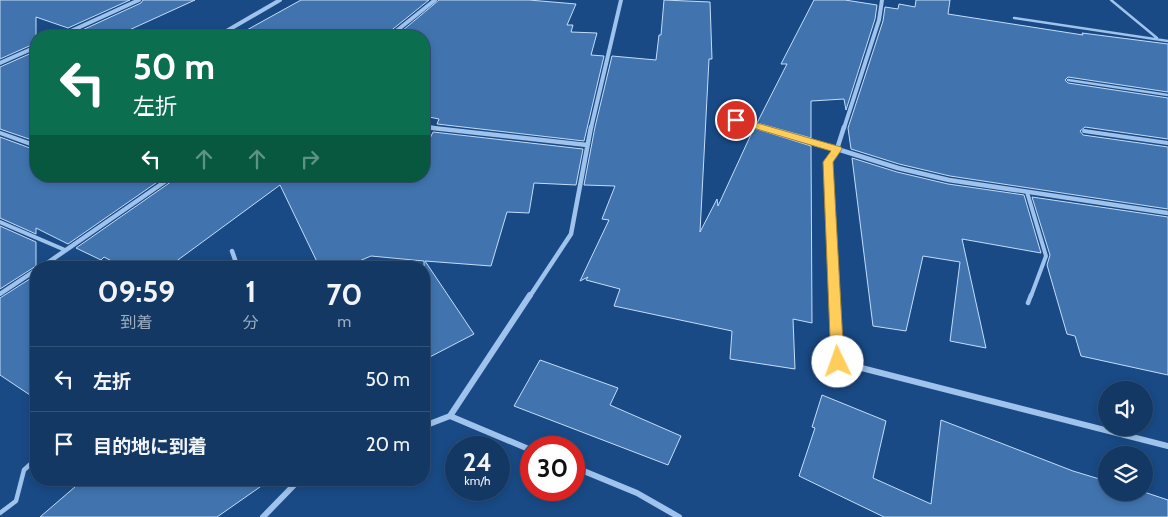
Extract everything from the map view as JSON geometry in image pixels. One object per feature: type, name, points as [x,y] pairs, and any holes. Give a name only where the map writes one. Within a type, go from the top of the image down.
[{"type":"street","points":[[73,30],[139,0]]},
{"type":"street","points":[[228,30],[280,0]]},
{"type":"street","points":[[398,30],[435,0]]},
{"type":"street","points":[[430,424],[450,416],[571,234],[587,145],[621,0]]},
{"type":"street","points":[[882,0],[879,20],[837,149],[828,162],[838,362],[1168,446]]},
{"type":"street","points":[[0,63],[30,50]]},
{"type":"street","points":[[430,127],[587,145]]},
{"type":"street","points":[[837,149],[898,168],[949,180],[1168,213]]},
{"type":"street","points":[[50,261],[164,182]]},
{"type":"street","points":[[232,251],[236,261]]},
{"type":"street","points":[[0,294],[30,274]]},
{"type":"street","points":[[450,416],[520,445]]},
{"type":"street","points":[[585,472],[637,493],[679,517]]},
{"type":"street","points":[[263,517],[293,486]]},
{"type":"lane","points":[[1110,0],[1159,39]]},
{"type":"lane","points":[[1014,18],[1168,41]]},
{"type":"lane","points":[[1068,80],[1168,95]]},
{"type":"lane","points":[[736,120],[837,149]]},
{"type":"lane","points":[[1084,131],[1168,143]]},
{"type":"lane","points":[[0,133],[30,144]]},
{"type":"lane","points":[[1027,192],[1046,256],[1028,303]]},
{"type":"lane","points":[[0,222],[65,250]]},
{"type":"lane","points":[[0,513],[16,501],[24,470],[30,464]]},
{"type":"building","points":[[0,0],[130,0],[68,28],[36,17],[36,30],[30,30],[30,46],[0,59]]},
{"type":"building","points":[[143,0],[195,0],[129,30],[82,30],[141,3]]},
{"type":"building","points":[[301,0],[429,0],[392,30],[247,30]]},
{"type":"building","points":[[439,0],[529,0],[576,4],[567,25],[573,25],[571,32],[597,33],[591,55],[604,56],[584,141],[437,124],[439,119],[430,117],[430,30],[403,30]]},
{"type":"building","points":[[664,0],[710,2],[712,59],[709,59],[700,232],[717,199],[718,206],[754,128],[811,146],[812,323],[793,319],[795,369],[730,359],[732,331],[614,306],[620,289],[586,280],[588,277],[580,281],[609,220],[602,219],[615,186],[584,185],[595,127],[612,56],[656,60],[659,35],[661,35]]},
{"type":"building","points":[[814,0],[845,0],[877,5],[875,19],[846,110],[844,99],[811,101],[811,138],[757,123],[787,64],[781,64]]},
{"type":"building","points":[[916,0],[950,0],[948,14],[1083,35],[1082,33],[1168,44],[1168,92],[1068,77],[1065,80],[1068,83],[1168,98],[1168,139],[1085,127],[1080,131],[1083,135],[1168,147],[1168,209],[950,176],[899,164],[851,149],[848,128],[883,21],[885,7],[898,9],[899,4],[915,7]]},
{"type":"building","points":[[30,54],[30,139],[0,129],[0,67]]},
{"type":"building","points":[[433,132],[583,149],[576,185],[534,183],[529,213],[507,212],[491,266],[371,256],[359,261],[317,261],[280,185],[177,261],[112,261],[104,257],[101,260],[76,248],[171,182],[430,182],[430,138]]},
{"type":"building","points":[[0,137],[30,148],[30,182],[157,182],[68,244],[36,228],[36,234],[0,218]]},
{"type":"building","points":[[852,158],[897,172],[948,184],[1024,195],[1041,253],[962,239],[986,348],[950,341],[960,262],[923,256],[906,331],[873,326]]},
{"type":"building","points":[[1032,197],[1168,217],[1168,375],[1081,356],[1075,336],[1067,334],[1047,265],[1050,255]]},
{"type":"building","points":[[0,226],[36,242],[36,261],[30,261],[30,270],[0,289]]},
{"type":"building","points":[[430,268],[474,334],[430,357]]},
{"type":"building","points":[[30,279],[30,395],[0,375],[0,298]]},
{"type":"building","points":[[540,360],[618,388],[610,405],[681,436],[668,465],[514,406]]},
{"type":"building","points":[[822,395],[886,421],[873,478],[931,504],[941,420],[1073,471],[1098,479],[1098,501],[1153,501],[1153,495],[1168,500],[1168,517],[884,517],[799,476],[815,428],[812,427]]},
{"type":"building","points":[[76,486],[261,486],[217,517],[40,517]]},
{"type":"route","points":[[736,120],[837,149],[828,162],[838,362]]}]
